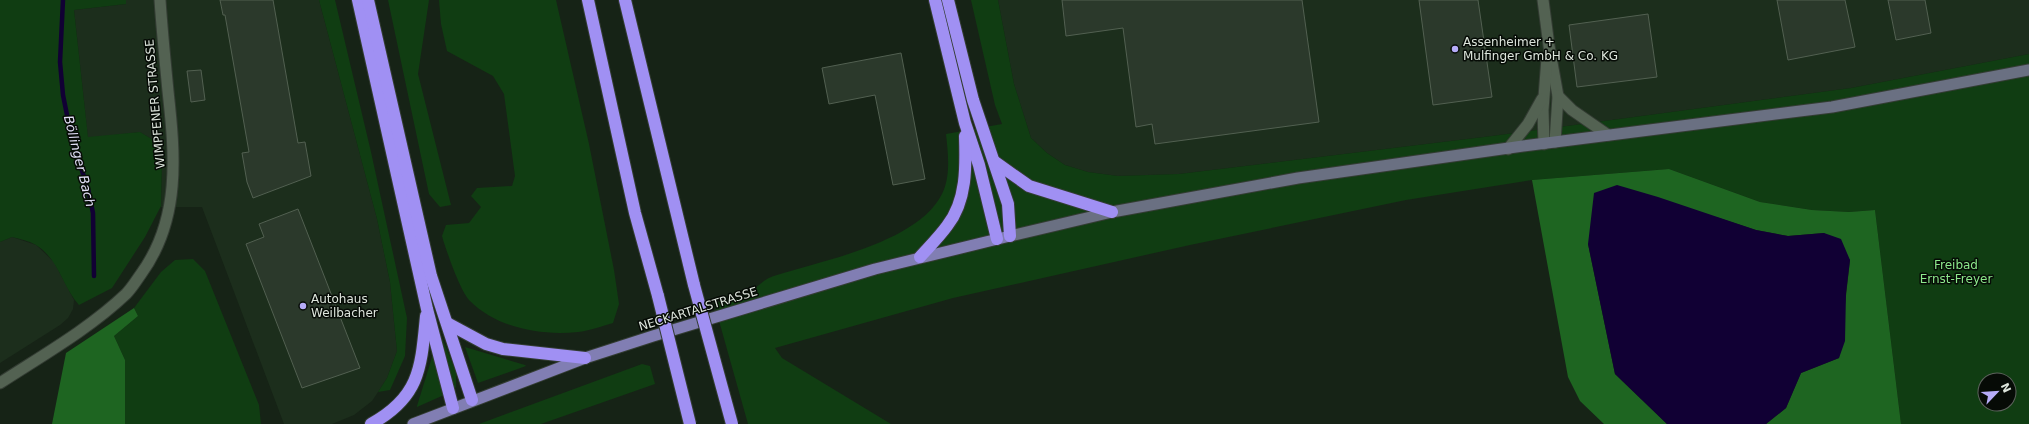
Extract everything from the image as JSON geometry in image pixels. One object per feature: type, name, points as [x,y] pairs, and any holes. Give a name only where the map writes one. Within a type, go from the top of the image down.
[{"type":"highway","points":[[358,0],[426,309],[453,408]]},
{"type":"highway","points":[[368,0],[431,276],[472,400]]},
{"type":"highway","points":[[588,0],[635,213],[658,296],[690,424]]},
{"type":"highway","points":[[625,0],[694,285],[732,424]]},
{"type":"highway","points":[[935,0],[965,123],[979,165],[997,239]]},
{"type":"highway","points":[[948,0],[964,70],[982,130],[995,162],[1008,204],[1010,236]]},
{"type":"highway","points":[[920,257],[948,225],[962,195],[966,166],[965,123]]},
{"type":"highway","points":[[995,162],[1029,186],[1112,212]]},
{"type":"highway","points":[[371,424],[397,408],[412,388],[422,360],[426,309]]},
{"type":"highway","points":[[447,323],[486,344],[503,349],[585,358]]},
{"type":"main road","points":[[1010,236],[1112,212],[1298,178],[1508,148],[1832,107],[2029,70]]},
{"type":"main road","name":"NECKARTALSTRASSE","points":[[413,424],[472,400],[585,358],[727,313],[920,257],[1010,236]]},
{"type":"street","name":"WIMPFENER STRASSE","points":[[0,383],[92,323],[127,293],[148,265],[164,232],[170,208],[174,175],[160,0]]},
{"type":"street","points":[[1543,0],[1558,96],[1550,143]]},
{"type":"street","points":[[1549,46],[1544,97],[1550,143]]},
{"type":"street","points":[[1558,96],[1572,110],[1608,135]]},
{"type":"street","points":[[1508,148],[1528,124],[1544,97]]},
{"type":"street","name":"WIMPFENER STRASSE","points":[[0,377],[92,323]]},
{"type":"shaded area","name":"Autohaus Weilbacher","points":[[126,0],[319,0],[377,219],[390,282],[397,351],[387,378],[372,401],[354,415],[332,424],[284,424],[202,207],[161,207],[162,161],[155,141],[140,132],[88,138],[74,10],[126,4]]},
{"type":"shaded area","points":[[998,0],[2029,0],[2029,54],[1851,88],[1492,136],[1179,174],[1118,176],[1088,172],[1065,165],[1047,153],[1031,138],[1014,84]]},
{"type":"shaded area","points":[[1617,185],[1658,197],[1756,230],[1788,236],[1824,233],[1841,239],[1850,260],[1846,293],[1845,341],[1839,358],[1801,373],[1786,408],[1766,424],[1667,424],[1615,374],[1588,244],[1594,193]]},
{"type":"shaded area","points":[[12,237],[36,245],[54,262],[74,300],[73,309],[68,318],[60,325],[0,363],[0,242]]},
{"type":"green space","points":[[0,0],[126,0],[126,4],[74,10],[88,137],[140,132],[155,141],[162,161],[161,206],[145,237],[112,288],[79,305],[68,290],[55,265],[44,251],[36,245],[12,237],[0,242]]},
{"type":"green space","points":[[319,0],[335,0],[371,152],[407,318],[405,356],[390,390],[378,392],[387,378],[397,351],[390,282],[377,219]]},
{"type":"green space","points":[[388,0],[429,0],[418,74],[451,205],[440,207],[429,194]]},
{"type":"green space","points":[[439,0],[556,0],[589,144],[614,270],[619,304],[613,323],[587,331],[564,333],[549,333],[520,328],[493,318],[481,310],[470,301],[462,289],[442,236],[446,225],[469,223],[481,207],[471,196],[477,188],[512,186],[515,176],[504,94],[493,76],[447,51],[441,24]]},
{"type":"green space","name":"Freibad Ernst-Freyer","points":[[971,0],[998,0],[1014,84],[1031,138],[1047,153],[1065,165],[1088,172],[1118,176],[1179,174],[1492,136],[1851,88],[2029,54],[2029,424],[1901,424],[1875,210],[1849,212],[1812,210],[1760,202],[1669,169],[1532,180],[1406,200],[1190,245],[953,298],[775,348],[782,358],[891,424],[748,424],[714,303],[745,295],[765,280],[772,277],[868,247],[892,237],[913,225],[930,211],[945,187],[948,172],[946,134],[1002,124],[995,105]]},
{"type":"green space","points":[[1669,169],[1760,202],[1812,210],[1849,212],[1875,210],[1901,424],[1766,424],[1786,408],[1801,373],[1839,358],[1850,260],[1824,233],[1788,236],[1756,230],[1716,217],[1588,244],[1615,374],[1667,424],[1604,424],[1580,401],[1568,377],[1532,180]]},
{"type":"green space","points":[[193,259],[205,271],[259,405],[261,424],[125,424],[125,360],[114,336],[138,316],[134,308],[161,272],[175,260]]},
{"type":"green space","points":[[134,308],[138,316],[114,336],[125,360],[125,424],[52,424],[66,353]]},
{"type":"green space","points":[[441,335],[456,372],[456,388],[454,387]]},
{"type":"green space","points":[[465,347],[525,365],[526,366],[478,383]]},
{"type":"green space","points":[[433,354],[444,395],[417,407],[417,406]]},
{"type":"green space","points":[[642,364],[650,366],[655,384],[541,424],[479,424]]},
{"type":"building","points":[[220,0],[273,0],[298,143],[305,142],[311,176],[253,198],[247,182],[242,153],[249,152],[225,15],[223,15]]},
{"type":"building","points":[[1062,0],[1302,0],[1319,122],[1155,144],[1152,124],[1136,127],[1123,28],[1066,36]]},
{"type":"building","name":"Assenheimer + Mulfinger GmbH & Co. KG","points":[[1419,0],[1478,0],[1492,97],[1433,105]]},
{"type":"building","points":[[1777,0],[1845,0],[1855,47],[1788,60]]},
{"type":"building","points":[[1888,0],[1925,0],[1931,33],[1896,40]]},
{"type":"building","points":[[1648,14],[1657,77],[1577,87],[1569,25]]},
{"type":"building","points":[[901,53],[925,179],[893,185],[875,95],[829,104],[822,68]]},
{"type":"building","points":[[201,70],[205,100],[191,102],[187,71]]},
{"type":"building","name":"Autohaus Weilbacher","points":[[298,209],[360,368],[302,388],[246,244],[264,237],[259,224]]},
{"type":"waterway","name":"Böllinger Bach","points":[[63,0],[60,62],[63,95],[72,140],[88,189],[93,213],[94,276]]},
{"type":"place","name":"Assenheimer + Mulfinger GmbH & Co. KG","points":[[1455,49]]},
{"type":"place","name":"Autohaus Weilbacher","points":[[303,306]]}]
